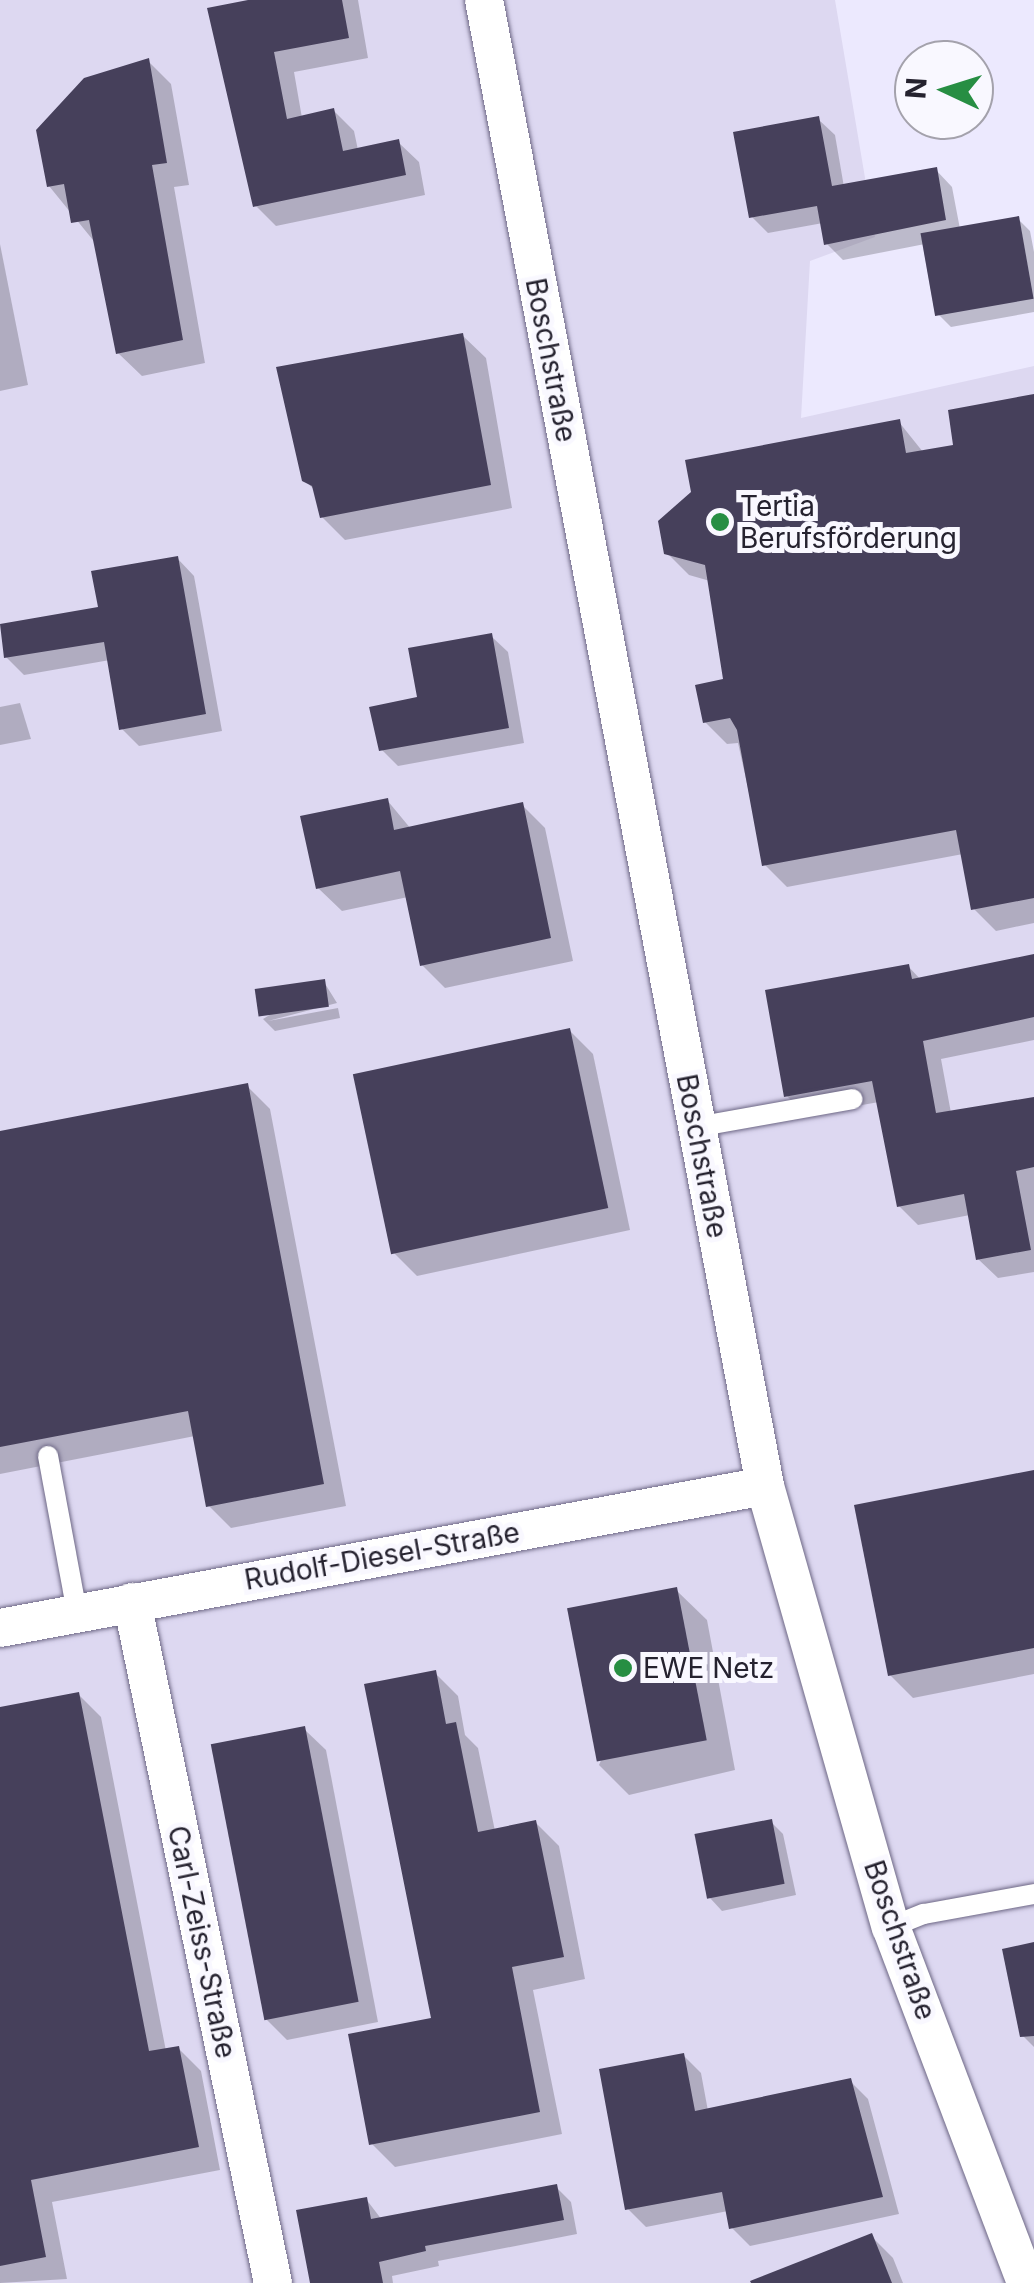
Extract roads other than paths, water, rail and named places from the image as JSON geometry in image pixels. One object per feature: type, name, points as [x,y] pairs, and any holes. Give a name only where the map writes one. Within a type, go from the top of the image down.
[{"type":"street","name":"Boschstraße","points":[[484,0],[765,1486],[891,1927],[1026,2283]]},
{"type":"street","name":"Rudolf-Diesel-Straße","points":[[0,1628],[765,1486]]},
{"type":"street","name":"Carl-Zeiss-Straße","points":[[132,1602],[272,2283]]},
{"type":"lane","points":[[696,1126],[853,1098]]},
{"type":"lane","points":[[48,1456],[77,1613]]},
{"type":"lane","points":[[891,1927],[924,1914],[1034,1894]]},
{"type":"place","name":"Tertia Berufsförderung","points":[[720,522]]},
{"type":"place","name":"EWE Netz","points":[[623,1668]]}]
